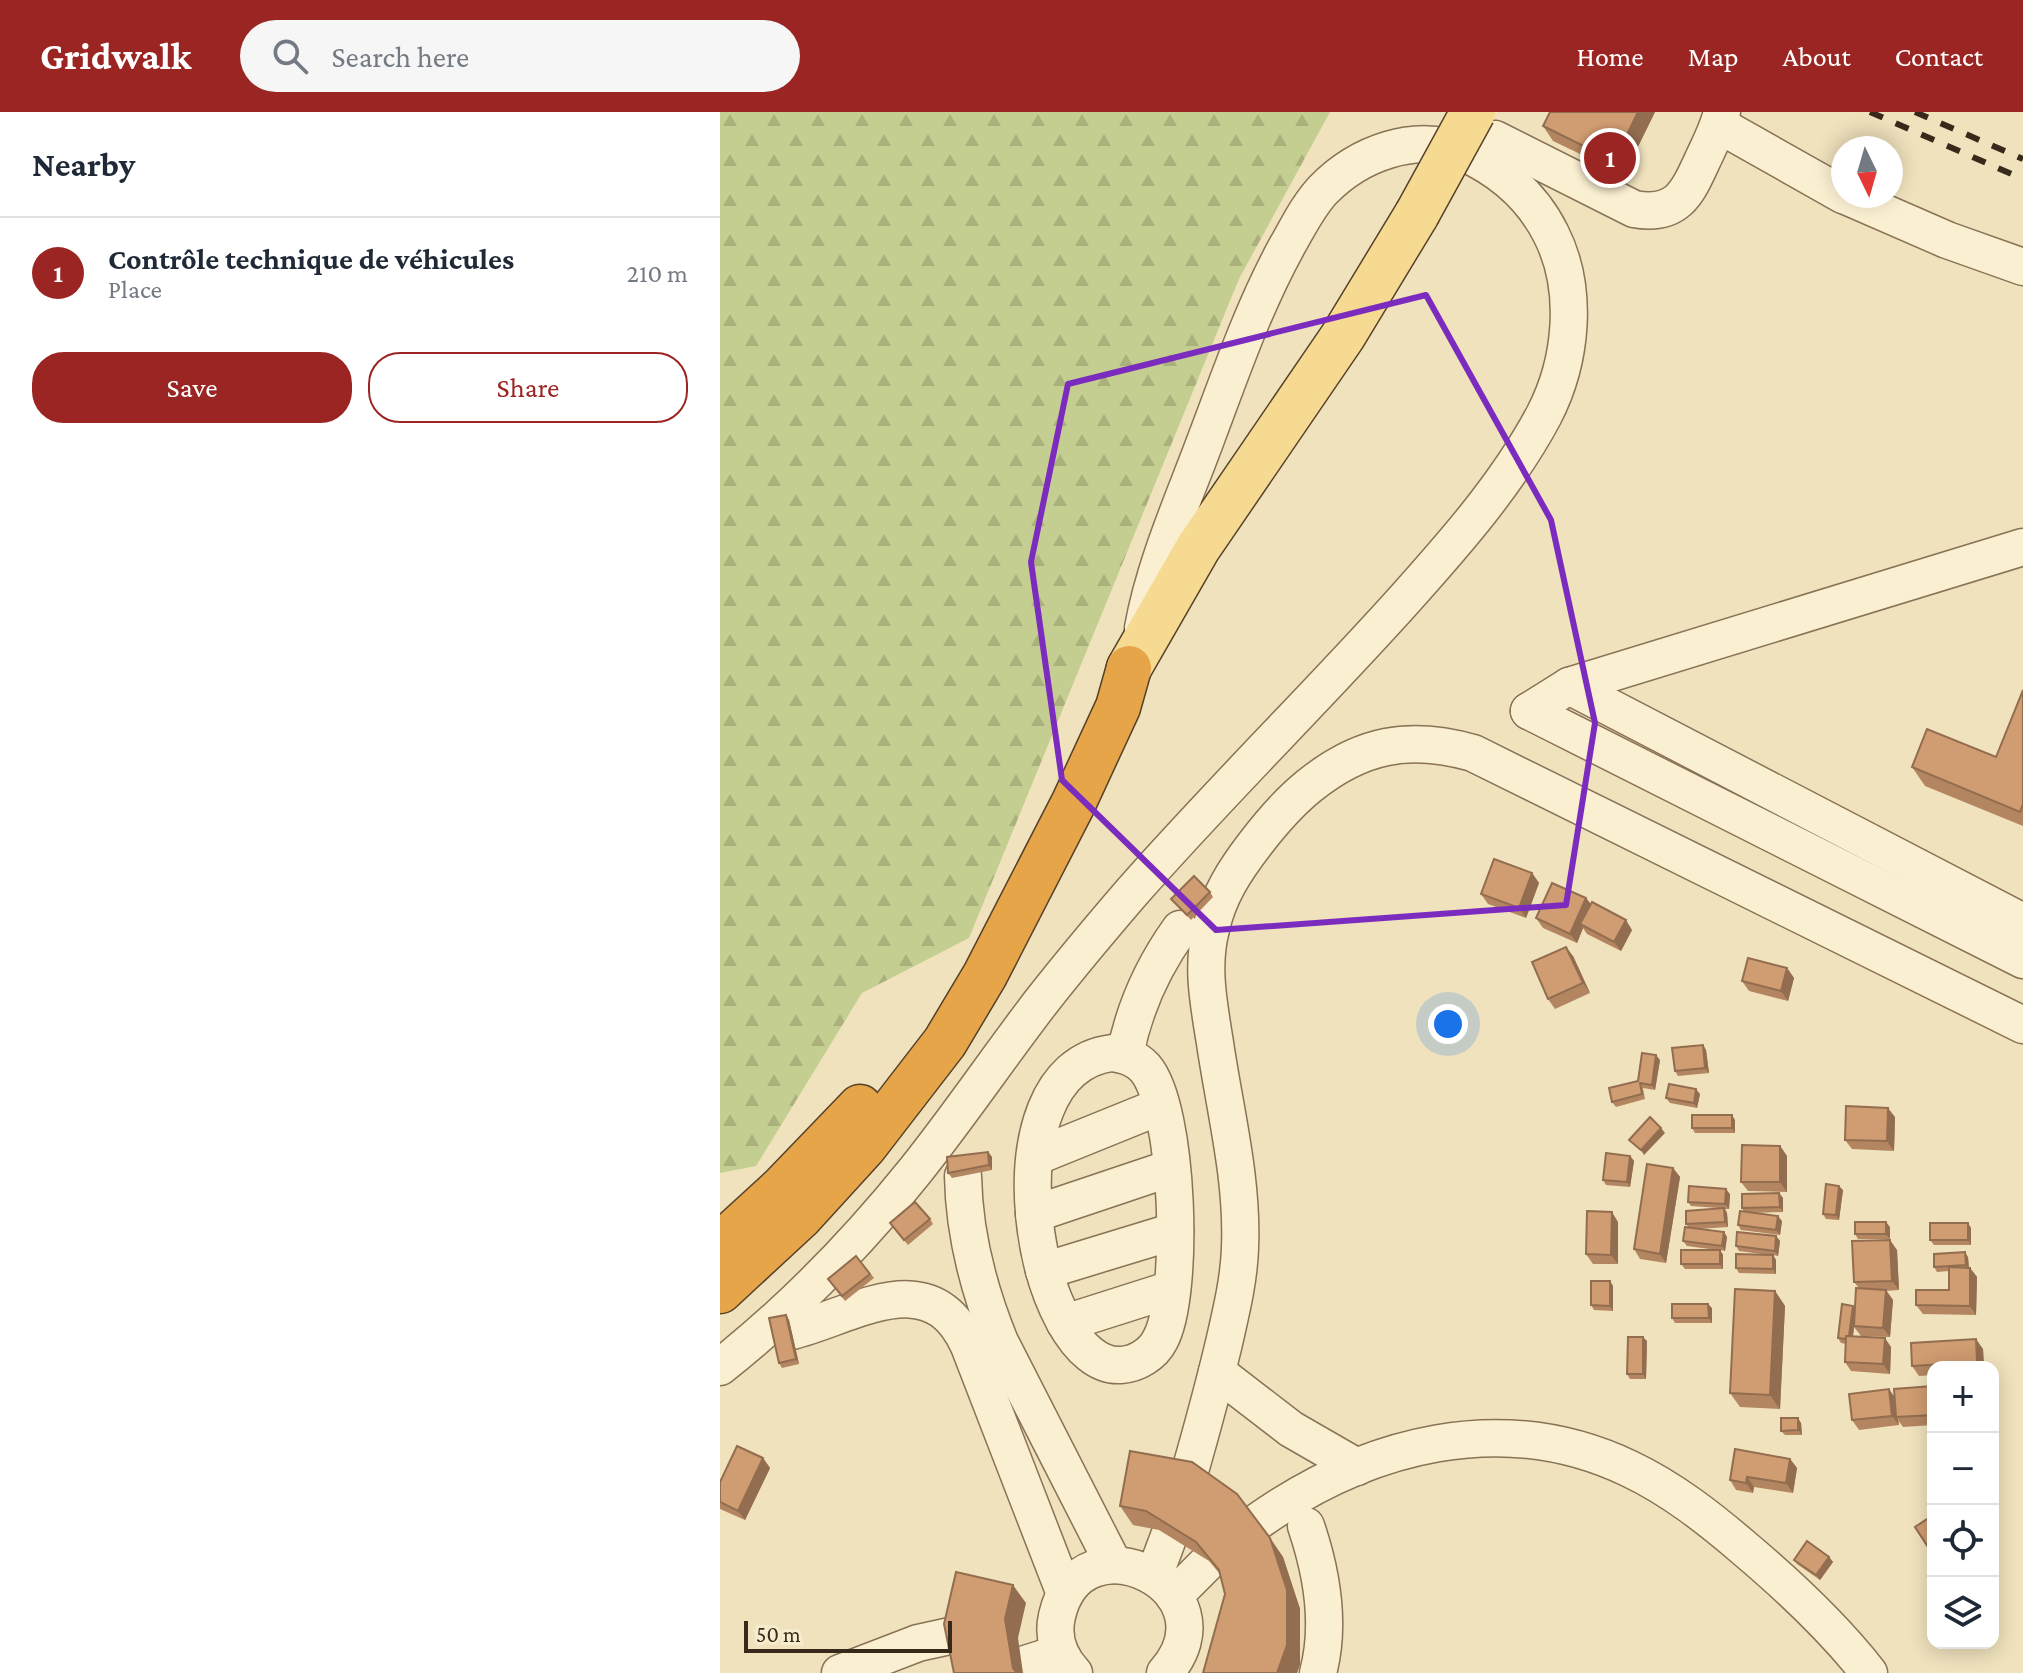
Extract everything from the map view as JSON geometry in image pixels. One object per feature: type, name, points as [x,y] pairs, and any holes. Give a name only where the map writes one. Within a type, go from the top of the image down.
[{"type":"highway","points":[[720,1245],[832,1139],[917,1039],[963,963],[1102,697],[1135,657]]},
{"type":"highway","points":[[720,1291],[791,1226],[864,1147],[945,1042],[985,975],[1074,802],[1118,707],[1135,657]]},
{"type":"main road","points":[[1135,657],[1198,548],[1343,336],[1417,214],[1484,125]]},
{"type":"street","points":[[1484,125],[1634,209],[1659,210],[1681,199],[1689,189],[1720,119],[1831,187]]},
{"type":"street","points":[[774,1335],[916,1171],[1040,1003],[1134,890],[1426,576],[1524,449],[1546,411],[1561,369],[1570,326],[1566,280],[1552,235],[1526,196],[1491,166],[1448,146],[1413,145],[1378,153],[1346,169],[1320,193],[1294,234],[1254,310],[1157,568],[1135,657]]},
{"type":"street","points":[[1874,208],[1947,240],[2023,267]]},
{"type":"street","points":[[2023,547],[1569,686],[1529,711],[2023,960]]},
{"type":"street","points":[[1569,686],[1913,865],[2021,915]]},
{"type":"street","points":[[1188,1478],[1237,1284],[1241,1217],[1208,997],[1210,930],[1227,885],[1239,865],[1285,808],[1343,761],[1380,748],[1424,743],[1449,746],[1496,763],[2023,1025]]},
{"type":"street","points":[[1889,893],[1913,865]]},
{"type":"street","points":[[1134,890],[1207,952]]},
{"type":"street","points":[[1125,1055],[1139,1001],[1164,952],[1180,929]]},
{"type":"street","points":[[1099,1054],[1125,1055],[1146,1069],[1161,1106],[1171,1168],[1175,1231],[1172,1289],[1163,1337],[1155,1348],[1132,1363],[1120,1365],[1096,1360],[1078,1344],[1065,1323],[1044,1271],[1034,1214],[1035,1157],[1048,1102],[1064,1077],[1075,1067],[1099,1054]]},
{"type":"street","points":[[966,1104],[964,1203],[971,1250],[988,1312],[1000,1342],[1114,1565]]},
{"type":"street","points":[[1035,1157],[1161,1106]]},
{"type":"street","points":[[1034,1214],[1171,1168]]},
{"type":"street","points":[[1044,1271],[1175,1231]]},
{"type":"street","points":[[1065,1323],[1172,1289]]},
{"type":"street","points":[[720,1367],[774,1335],[876,1303],[904,1298],[931,1304],[955,1320],[969,1346],[1055,1633]]},
{"type":"street","points":[[1217,1372],[1291,1429],[1357,1467]]},
{"type":"street","points":[[1257,1522],[1316,1486],[1357,1467],[1427,1444],[1497,1438],[1564,1446],[1628,1468],[1687,1502],[1759,1560],[1834,1632],[1869,1673]]},
{"type":"street","points":[[1306,1526],[1315,1553],[1324,1610],[1318,1673]]},
{"type":"street","points":[[1164,1586],[1169,1536]]},
{"type":"street","points":[[1164,1586],[1209,1561]]},
{"type":"street","points":[[1022,1665],[1055,1633],[1086,1574],[1114,1565],[1128,1566],[1164,1586],[1183,1622],[1183,1636],[1174,1670]]},
{"type":"street","points":[[840,1673],[918,1643],[959,1634]]},
{"type":"highlighted area","points":[[1426,295],[1551,520],[1595,723],[1566,905],[1216,930],[1062,780],[1031,562],[1068,384]]},
{"type":"green space","points":[[720,112],[1330,112],[1239,279],[969,938],[862,993],[756,1166],[720,1173]]},
{"type":"building","points":[[1550,112],[1638,112],[1614,161],[1543,126]]},
{"type":"building","points":[[2023,690],[2023,804],[2020,812],[1912,767],[1927,729],[1996,757]]},
{"type":"building","points":[[1494,859],[1532,873],[1519,908],[1481,894]]},
{"type":"building","points":[[1194,876],[1210,892],[1187,915],[1171,899]]},
{"type":"building","points":[[1552,883],[1586,898],[1570,934],[1536,918]]},
{"type":"building","points":[[1592,902],[1626,920],[1614,942],[1580,924]]},
{"type":"building","points":[[1566,947],[1583,983],[1548,999],[1532,962]]},
{"type":"building","points":[[1748,958],[1787,968],[1781,991],[1742,981]]},
{"type":"building","points":[[1703,1045],[1705,1068],[1675,1071],[1672,1048]]},
{"type":"building","points":[[1642,1053],[1656,1055],[1652,1085],[1640,1083],[1642,1094],[1612,1102],[1609,1088],[1638,1081]]},
{"type":"building","points":[[1669,1084],[1696,1089],[1694,1103],[1666,1098]]},
{"type":"building","points":[[1846,1106],[1888,1108],[1887,1141],[1845,1140]]},
{"type":"building","points":[[1692,1115],[1732,1115],[1732,1128],[1692,1128]]},
{"type":"building","points":[[1650,1117],[1661,1128],[1641,1150],[1629,1140]]},
{"type":"building","points":[[1742,1145],[1780,1146],[1780,1182],[1741,1182]]},
{"type":"building","points":[[988,1152],[989,1165],[948,1173],[947,1157]]},
{"type":"building","points":[[1606,1153],[1630,1156],[1627,1182],[1603,1180]]},
{"type":"building","points":[[1647,1164],[1673,1168],[1660,1254],[1634,1249]]},
{"type":"building","points":[[1826,1184],[1839,1186],[1836,1215],[1823,1214]]},
{"type":"building","points":[[1689,1186],[1726,1189],[1725,1204],[1688,1202]]},
{"type":"building","points":[[1779,1193],[1780,1207],[1742,1208],[1742,1194]]},
{"type":"building","points":[[915,1202],[930,1219],[904,1240],[890,1223]]},
{"type":"building","points":[[1724,1208],[1725,1222],[1686,1224],[1686,1211]]},
{"type":"building","points":[[1587,1211],[1612,1212],[1611,1255],[1586,1254]]},
{"type":"building","points":[[1740,1211],[1778,1216],[1776,1230],[1738,1225]]},
{"type":"building","points":[[1855,1222],[1886,1222],[1886,1234],[1855,1234]]},
{"type":"building","points":[[1930,1223],[1968,1223],[1968,1240],[1930,1240]]},
{"type":"building","points":[[1685,1227],[1724,1232],[1722,1246],[1683,1241]]},
{"type":"building","points":[[1737,1232],[1776,1236],[1775,1251],[1736,1246]]},
{"type":"building","points":[[1890,1240],[1892,1281],[1854,1282],[1852,1241]]},
{"type":"building","points":[[1681,1250],[1720,1250],[1720,1264],[1681,1264]]},
{"type":"building","points":[[1965,1252],[1966,1265],[1934,1267],[1934,1254]]},
{"type":"building","points":[[1736,1254],[1773,1255],[1773,1269],[1736,1268]]},
{"type":"building","points":[[856,1256],[870,1274],[842,1296],[828,1279]]},
{"type":"building","points":[[1949,1267],[1970,1268],[1970,1306],[1916,1305],[1916,1290],[1949,1290]]},
{"type":"building","points":[[1591,1281],[1610,1281],[1610,1306],[1591,1305]]},
{"type":"building","points":[[1856,1288],[1886,1290],[1883,1328],[1854,1326]]},
{"type":"building","points":[[1735,1289],[1775,1291],[1770,1395],[1730,1393]]},
{"type":"building","points":[[1672,1304],[1708,1304],[1709,1318],[1672,1318]]},
{"type":"building","points":[[1842,1304],[1853,1306],[1846,1339],[1838,1338]]},
{"type":"building","points":[[786,1315],[796,1359],[779,1363],[769,1318]]},
{"type":"building","points":[[1846,1336],[1885,1338],[1883,1364],[1845,1362]]},
{"type":"building","points":[[1628,1337],[1643,1337],[1643,1374],[1627,1374]]},
{"type":"building","points":[[1976,1339],[1977,1361],[1927,1361],[1927,1365],[1912,1366],[1911,1343]]},
{"type":"building","points":[[1927,1386],[1927,1415],[1896,1417],[1894,1389]]},
{"type":"building","points":[[1889,1389],[1892,1416],[1852,1420],[1849,1394]]},
{"type":"building","points":[[1781,1418],[1798,1418],[1798,1430],[1781,1431]]},
{"type":"building","points":[[737,1446],[763,1458],[738,1511],[720,1502],[720,1482]]},
{"type":"building","points":[[1735,1449],[1790,1459],[1786,1483],[1747,1477],[1746,1483],[1730,1480]]},
{"type":"building","points":[[1130,1451],[1192,1462],[1237,1494],[1270,1538],[1287,1590],[1287,1645],[1277,1673],[1203,1673],[1225,1594],[1219,1570],[1196,1542],[1146,1511],[1120,1506]]},
{"type":"building","points":[[1927,1519],[1927,1545],[1915,1527]]},
{"type":"building","points":[[1807,1541],[1829,1557],[1816,1575],[1794,1560]]},
{"type":"building","points":[[956,1572],[1013,1585],[1005,1619],[1013,1668],[1017,1673],[954,1673],[944,1624]]},
{"type":"railway","points":[[1870,112],[2023,179]]},
{"type":"railway","points":[[1915,112],[2023,159]]},
{"type":"place","name":"Contrôle technique de véhicules","points":[[1610,158]]}]
